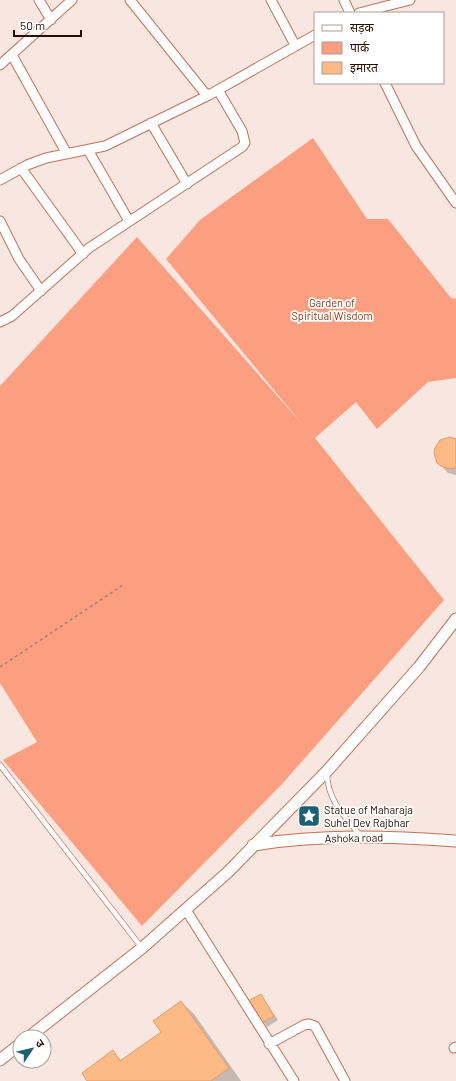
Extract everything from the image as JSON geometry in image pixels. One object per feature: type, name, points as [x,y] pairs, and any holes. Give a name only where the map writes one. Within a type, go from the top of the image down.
[{"type":"street","points":[[39,0],[51,20]]},
{"type":"street","points":[[0,65],[72,0]]},
{"type":"street","points":[[130,0],[204,92],[209,95]]},
{"type":"street","points":[[271,0],[295,45]]},
{"type":"street","points":[[344,0],[350,12]]},
{"type":"street","points":[[363,12],[410,0]]},
{"type":"street","points":[[1,178],[46,158],[105,146],[209,95],[314,36]]},
{"type":"street","points":[[12,55],[67,154]]},
{"type":"street","points":[[385,84],[416,146],[456,203]]},
{"type":"street","points":[[0,322],[12,316],[82,254],[129,221],[242,147],[245,143],[242,131],[218,90]]},
{"type":"street","points":[[151,123],[187,184]]},
{"type":"street","points":[[88,150],[129,221]]},
{"type":"street","points":[[21,168],[82,254]]},
{"type":"street","points":[[0,220],[19,260],[41,291]]},
{"type":"street","points":[[39,1029],[142,948],[228,872],[253,845],[327,772],[419,667],[456,619]]},
{"type":"street","name":"Ashoka road","points":[[253,845],[285,840],[361,837],[456,841]]},
{"type":"street","points":[[186,910],[269,1044],[294,1081]]},
{"type":"street","points":[[269,1044],[304,1025],[309,1024],[315,1026],[345,1081]]},
{"type":"street","points":[[0,1060],[12,1050]]},
{"type":"lane","points":[[0,765],[142,948]]},
{"type":"lane","points":[[327,772],[327,786],[334,800],[361,837]]},
{"type":"path","points":[[0,667],[123,585]]},
{"type":"green space","name":"Garden of Spiritual Wisdom","points":[[313,138],[367,219],[388,219],[451,298],[456,299],[456,378],[428,382],[377,429],[356,402],[315,438],[444,600],[283,783],[142,926],[3,760],[37,742],[0,683],[0,386],[137,237],[302,424],[166,259],[200,220]]},
{"type":"building","points":[[450,437],[456,439],[456,468],[450,469],[437,463],[434,453],[440,440]]},
{"type":"building","points":[[261,994],[274,1016],[262,1023],[248,1001]]},
{"type":"building","points":[[181,1001],[229,1068],[211,1081],[87,1081],[82,1073],[113,1050],[120,1061],[161,1032],[153,1021]]},
{"type":"place","name":"Statue of Maharaja Suhel Dev Rajbhar","points":[[309,816]]}]
